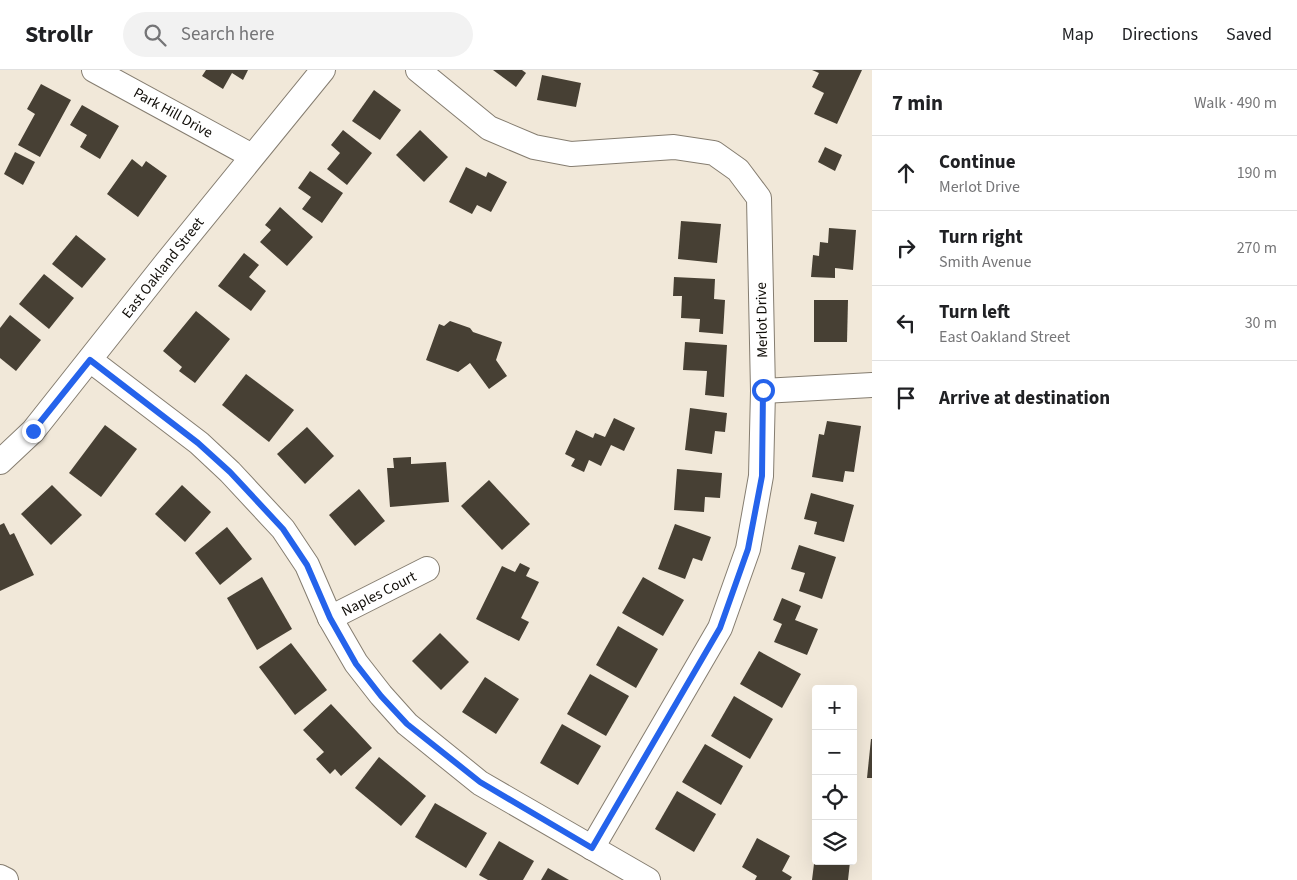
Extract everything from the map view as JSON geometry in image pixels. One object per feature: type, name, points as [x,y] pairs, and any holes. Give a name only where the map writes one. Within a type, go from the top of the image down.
[{"type":"street","name":"Park Hill Drive","points":[[94,70],[252,156]]},
{"type":"street","name":"East Oakland Street","points":[[0,462],[33,431],[166,263],[323,70]]},
{"type":"street","name":"Merlot Drive","points":[[418,70],[489,128],[534,147],[571,154],[674,148],[714,153],[738,170],[758,198],[763,390],[762,476],[748,549],[720,628],[592,848]]},
{"type":"street","points":[[90,360],[198,443],[230,472],[283,529],[307,565],[330,618],[356,664],[381,696],[407,724],[480,782],[648,880]]},
{"type":"street","points":[[763,390],[872,384]]},
{"type":"street","name":"Naples Court","points":[[330,618],[427,569]]},
{"type":"street","points":[[0,877],[6,880]]},
{"type":"building","points":[[206,70],[248,70],[243,80],[232,73],[223,89],[202,76]]},
{"type":"building","points":[[493,70],[522,70],[526,73],[516,87]]},
{"type":"building","points":[[812,70],[862,70],[837,124],[814,114],[824,93],[812,87],[819,73]]},
{"type":"building","points":[[542,75],[581,83],[576,107],[537,100]]},
{"type":"building","points":[[41,84],[71,100],[40,157],[18,145],[35,114],[27,109]]},
{"type":"building","points":[[374,90],[401,110],[380,140],[352,121]]},
{"type":"building","points":[[82,105],[119,126],[100,159],[80,147],[87,135],[70,125]]},
{"type":"building","points":[[343,130],[372,153],[347,185],[327,169],[340,153],[331,145]]},
{"type":"building","points":[[420,130],[448,157],[424,182],[396,155]]},
{"type":"building","points":[[825,147],[842,155],[835,171],[818,162]]},
{"type":"building","points":[[15,152],[35,162],[23,185],[4,174]]},
{"type":"building","points":[[132,159],[142,167],[146,161],[167,176],[138,217],[107,194]]},
{"type":"building","points":[[466,167],[486,177],[488,172],[507,182],[491,212],[477,205],[472,214],[449,202]]},
{"type":"building","points":[[310,171],[343,193],[322,223],[302,209],[311,197],[298,188]]},
{"type":"building","points":[[280,207],[313,237],[287,266],[260,242],[271,230],[265,225]]},
{"type":"building","points":[[681,221],[721,224],[717,263],[678,259]]},
{"type":"building","points":[[829,228],[856,230],[853,270],[835,268],[835,278],[811,277],[813,255],[819,256],[820,242],[828,243]]},
{"type":"building","points":[[76,235],[106,259],[82,288],[52,264]]},
{"type":"building","points":[[244,253],[259,265],[249,277],[266,291],[251,311],[218,286]]},
{"type":"building","points":[[44,274],[74,298],[49,329],[19,304]]},
{"type":"building","points":[[674,277],[715,279],[714,299],[725,300],[723,334],[699,332],[700,319],[681,318],[682,296],[673,296]]},
{"type":"building","points":[[814,300],[848,300],[847,342],[814,342]]},
{"type":"building","points":[[196,311],[230,339],[195,383],[179,371],[182,367],[163,351]]},
{"type":"building","points":[[10,315],[41,340],[16,371],[0,358],[0,328]]},
{"type":"building","points":[[450,321],[470,328],[473,332],[502,342],[496,360],[507,376],[489,389],[470,363],[458,372],[426,360],[439,324],[444,326]]},
{"type":"building","points":[[685,342],[727,345],[724,397],[705,395],[707,371],[683,370]]},
{"type":"building","points":[[246,374],[294,410],[269,442],[222,405]]},
{"type":"building","points":[[690,408],[727,413],[725,432],[715,431],[712,454],[685,450]]},
{"type":"building","points":[[614,418],[635,428],[624,451],[611,445],[601,466],[589,460],[584,472],[571,466],[575,459],[565,454],[576,430],[593,438],[595,433],[605,437]]},
{"type":"building","points":[[827,421],[861,426],[854,472],[845,471],[843,482],[812,477],[819,434],[824,435]]},
{"type":"building","points":[[105,425],[137,449],[101,497],[69,473]]},
{"type":"building","points":[[307,427],[334,456],[305,484],[277,454]]},
{"type":"building","points":[[411,457],[411,464],[446,462],[449,502],[390,507],[387,468],[394,468],[393,458]]},
{"type":"building","points":[[677,469],[722,473],[720,498],[705,497],[704,512],[674,510]]},
{"type":"building","points":[[489,480],[530,524],[502,550],[461,506]]},
{"type":"building","points":[[52,485],[82,515],[51,545],[21,514]]},
{"type":"building","points":[[182,485],[211,512],[185,542],[155,514]]},
{"type":"building","points":[[359,489],[385,521],[355,546],[329,515]]},
{"type":"building","points":[[811,493],[854,505],[844,542],[814,534],[817,522],[804,519]]},
{"type":"building","points":[[4,523],[10,535],[14,533],[34,575],[0,591],[0,525]]},
{"type":"building","points":[[675,524],[711,537],[702,561],[693,558],[685,579],[658,569]]},
{"type":"building","points":[[227,527],[252,559],[220,585],[195,553]]},
{"type":"building","points":[[799,545],[836,557],[822,599],[799,591],[805,573],[791,569]]},
{"type":"building","points":[[520,563],[530,568],[526,576],[539,582],[521,618],[529,622],[519,641],[476,619],[502,566],[515,572]]},
{"type":"building","points":[[262,577],[292,629],[257,650],[227,598]]},
{"type":"building","points":[[643,577],[684,600],[663,636],[622,613]]},
{"type":"building","points":[[782,598],[801,606],[795,620],[818,629],[807,655],[774,642],[782,624],[773,620]]},
{"type":"building","points":[[618,626],[658,649],[636,688],[596,665]]},
{"type":"building","points":[[440,633],[469,662],[441,690],[412,661]]},
{"type":"building","points":[[291,643],[327,690],[295,715],[259,667]]},
{"type":"building","points":[[759,651],[801,674],[782,708],[740,684]]},
{"type":"building","points":[[590,674],[629,696],[606,736],[567,714]]},
{"type":"building","points":[[485,677],[519,699],[496,734],[462,712]]},
{"type":"building","points":[[734,696],[773,719],[750,759],[711,736]]},
{"type":"building","points":[[331,704],[372,748],[341,776],[335,769],[330,774],[316,759],[324,752],[303,730]]},
{"type":"building","points":[[562,724],[601,746],[578,785],[540,763]]},
{"type":"building","points":[[871,739],[872,778],[867,778]]},
{"type":"building","points":[[705,744],[743,766],[721,805],[682,782]]},
{"type":"building","points":[[379,757],[426,796],[401,826],[355,788]]},
{"type":"building","points":[[677,791],[716,814],[694,852],[655,829]]},
{"type":"building","points":[[435,803],[487,833],[466,868],[415,837]]},
{"type":"building","points":[[757,838],[790,856],[782,871],[792,877],[790,880],[755,880],[757,876],[742,867]]},
{"type":"building","points":[[499,841],[534,861],[523,880],[488,880],[479,875]]},
{"type":"building","points":[[814,865],[850,865],[848,880],[812,880]]},
{"type":"building","points":[[548,868],[569,880],[541,880]]},
{"type":"route","points":[[33,431],[90,360],[198,443],[230,472],[283,529],[307,565],[330,618],[356,664],[381,696],[407,724],[480,782],[592,848],[720,628],[748,549],[762,476],[763,390]]}]
